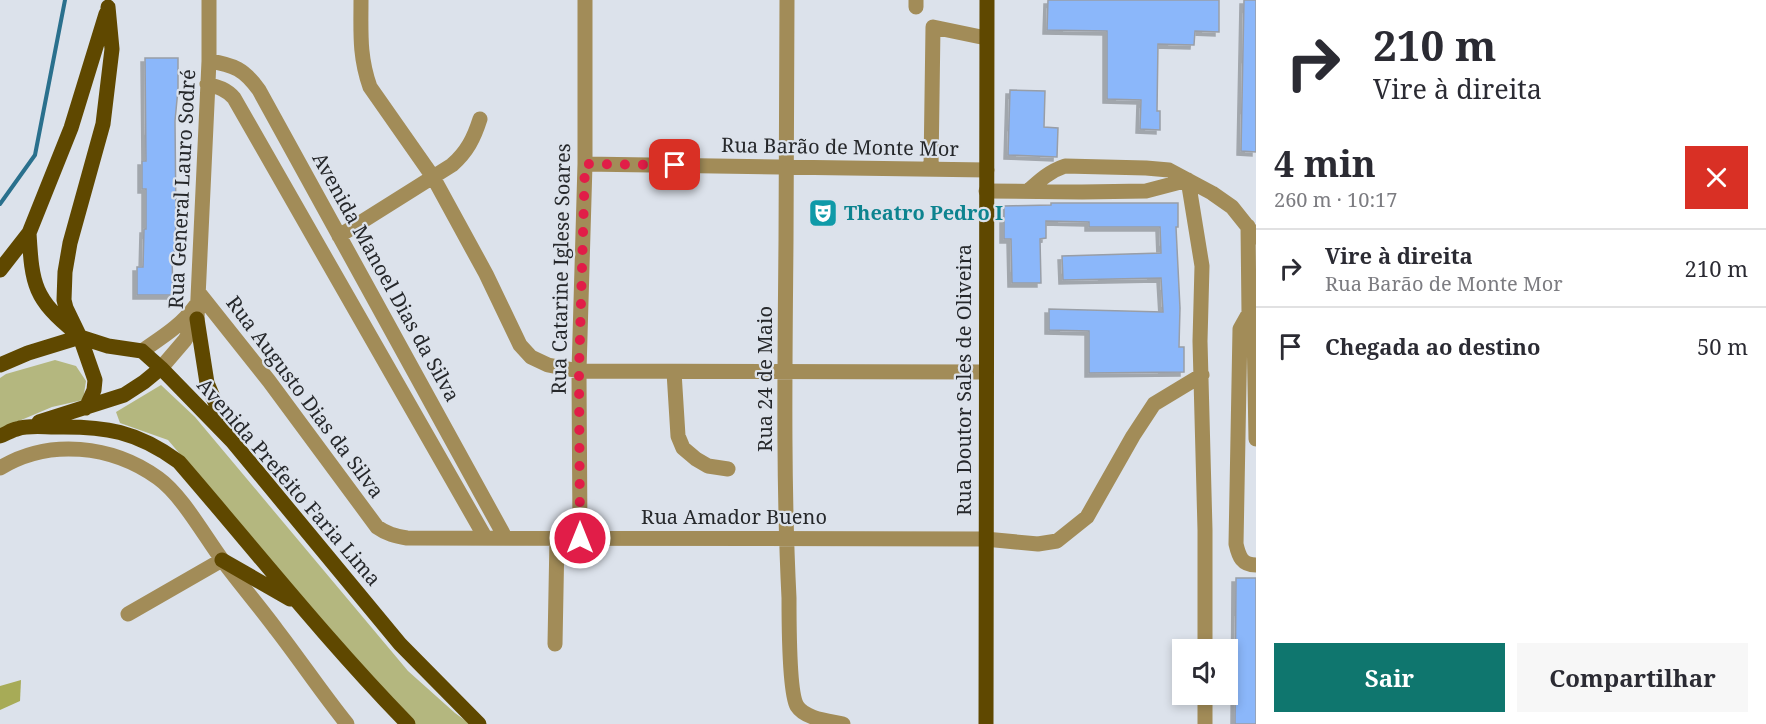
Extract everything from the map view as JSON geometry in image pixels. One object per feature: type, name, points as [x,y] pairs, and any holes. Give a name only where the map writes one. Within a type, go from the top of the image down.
[{"type":"main road","name":"Rua Doutor Sales de Oliveira","points":[[986,724],[987,0]]},
{"type":"main road","points":[[0,270],[28,233],[71,128],[96,46],[105,2]]},
{"type":"main road","points":[[86,408],[94,390],[94,380],[80,337],[66,308],[65,272],[70,243],[103,124],[112,50],[105,2]]},
{"type":"main road","points":[[28,233],[31,270],[38,292],[51,311],[80,337],[108,346],[142,351]]},
{"type":"main road","points":[[196,319],[207,383],[232,441]]},
{"type":"main road","points":[[0,365],[28,353],[80,337]]},
{"type":"main road","name":"Avenida Prefeito Faria Lima","points":[[142,351],[232,441],[400,644],[479,724]]},
{"type":"main road","points":[[0,436],[124,395],[161,368]]},
{"type":"main road","points":[[19,428],[98,428],[124,433],[146,441],[179,462],[368,684],[408,724]]},
{"type":"main road","points":[[222,560],[299,604]]},
{"type":"street","name":"Rua General Lauro Sodré","points":[[161,368],[185,340],[196,319],[209,61],[209,0]]},
{"type":"street","points":[[361,0],[361,52],[370,87],[433,177],[486,274],[520,345],[531,357],[548,364],[579,371],[986,372]]},
{"type":"street","name":"Rua Catarine Iglese Soares","points":[[580,538],[579,371],[585,164],[585,0]]},
{"type":"street","name":"Rua 24 de Maio","points":[[787,0],[786,538],[791,661],[795,700],[801,711],[843,724]]},
{"type":"street","points":[[931,168],[933,27],[986,38]]},
{"type":"street","name":"Avenida Manoel Dias da Silva","points":[[209,61],[228,64],[240,69],[259,90],[506,537]]},
{"type":"street","name":"Avenida Manoel Dias da Silva","points":[[207,84],[228,91],[234,98],[481,530]]},
{"type":"street","points":[[339,236],[463,156],[475,137],[480,119]]},
{"type":"street","name":"Rua Barão de Monte Mor","points":[[585,164],[987,170]]},
{"type":"street","points":[[1028,191],[1046,175],[1065,166],[1146,168],[1169,170],[1212,193],[1232,207],[1252,232],[1249,313],[1254,329],[1256,439]]},
{"type":"street","points":[[1146,168],[1150,179],[1146,191]]},
{"type":"street","points":[[986,191],[1146,191],[1188,180]]},
{"type":"street","points":[[1188,180],[1202,266],[1200,341],[1206,530],[1205,639]]},
{"type":"street","points":[[142,351],[181,324],[198,298]]},
{"type":"street","name":"Rua Augusto Dias da Silva","points":[[198,298],[269,381],[377,527]]},
{"type":"street","points":[[1249,313],[1240,329],[1236,544],[1238,555],[1243,562],[1256,565]]},
{"type":"street","points":[[674,372],[678,436],[683,448],[708,465],[728,469]]},
{"type":"street","name":"Rua Amador Bueno","points":[[377,527],[395,536],[407,538],[481,530],[506,537],[557,538],[985,539],[1038,544],[1058,541],[1088,517],[1133,436],[1154,404],[1202,375]]},
{"type":"street","points":[[0,468],[24,455],[44,450],[80,449],[100,451],[116,456],[143,468],[160,480],[176,495],[222,560],[277,629],[347,724]]},
{"type":"street","points":[[481,530],[493,514]]},
{"type":"street","points":[[555,644],[557,538]]},
{"type":"street","points":[[128,614],[222,560]]},
{"type":"street","points":[[1205,705],[1205,724]]},
{"type":"green space","points":[[55,360],[76,366],[86,381],[83,400],[52,407],[0,429],[0,378],[6,374]]},
{"type":"green space","points":[[161,385],[195,417],[408,671],[470,724],[413,724],[168,440],[120,423],[116,412]]},
{"type":"green space","points":[[21,680],[20,701],[0,710],[0,686]]},
{"type":"building","points":[[1048,0],[1219,0],[1219,32],[1195,31],[1194,45],[1158,44],[1157,111],[1160,111],[1160,130],[1140,129],[1141,100],[1107,99],[1107,31],[1047,30]]},
{"type":"building","points":[[1244,0],[1256,0],[1256,152],[1241,151]]},
{"type":"building","points":[[145,58],[178,58],[175,121],[176,222],[174,257],[172,257],[173,295],[137,295],[137,267],[143,267],[144,229],[146,229],[146,189],[142,189],[142,161],[146,161]]},
{"type":"building","points":[[1010,90],[1045,91],[1044,127],[1058,128],[1057,157],[1008,155]]},
{"type":"building","points":[[1051,203],[1178,203],[1178,227],[1176,227],[1180,308],[1179,347],[1184,347],[1184,372],[1089,373],[1089,331],[1049,330],[1049,309],[1163,312],[1161,278],[1063,280],[1062,256],[1161,253],[1160,227],[1089,227],[1089,222],[1046,221],[1046,238],[1040,239],[1041,283],[1012,283],[1011,239],[1004,239],[1004,206],[1051,205]]},
{"type":"building","points":[[1236,578],[1256,578],[1256,724],[1235,724],[1235,705],[1238,705],[1238,639],[1236,639]]},
{"type":"waterway","points":[[0,204],[35,155],[65,0]]},
{"type":"place","name":"Theatro Pedro I","points":[[823,213]]},
{"type":"route","points":[[580,538],[579,371],[585,164],[675,165]]}]
